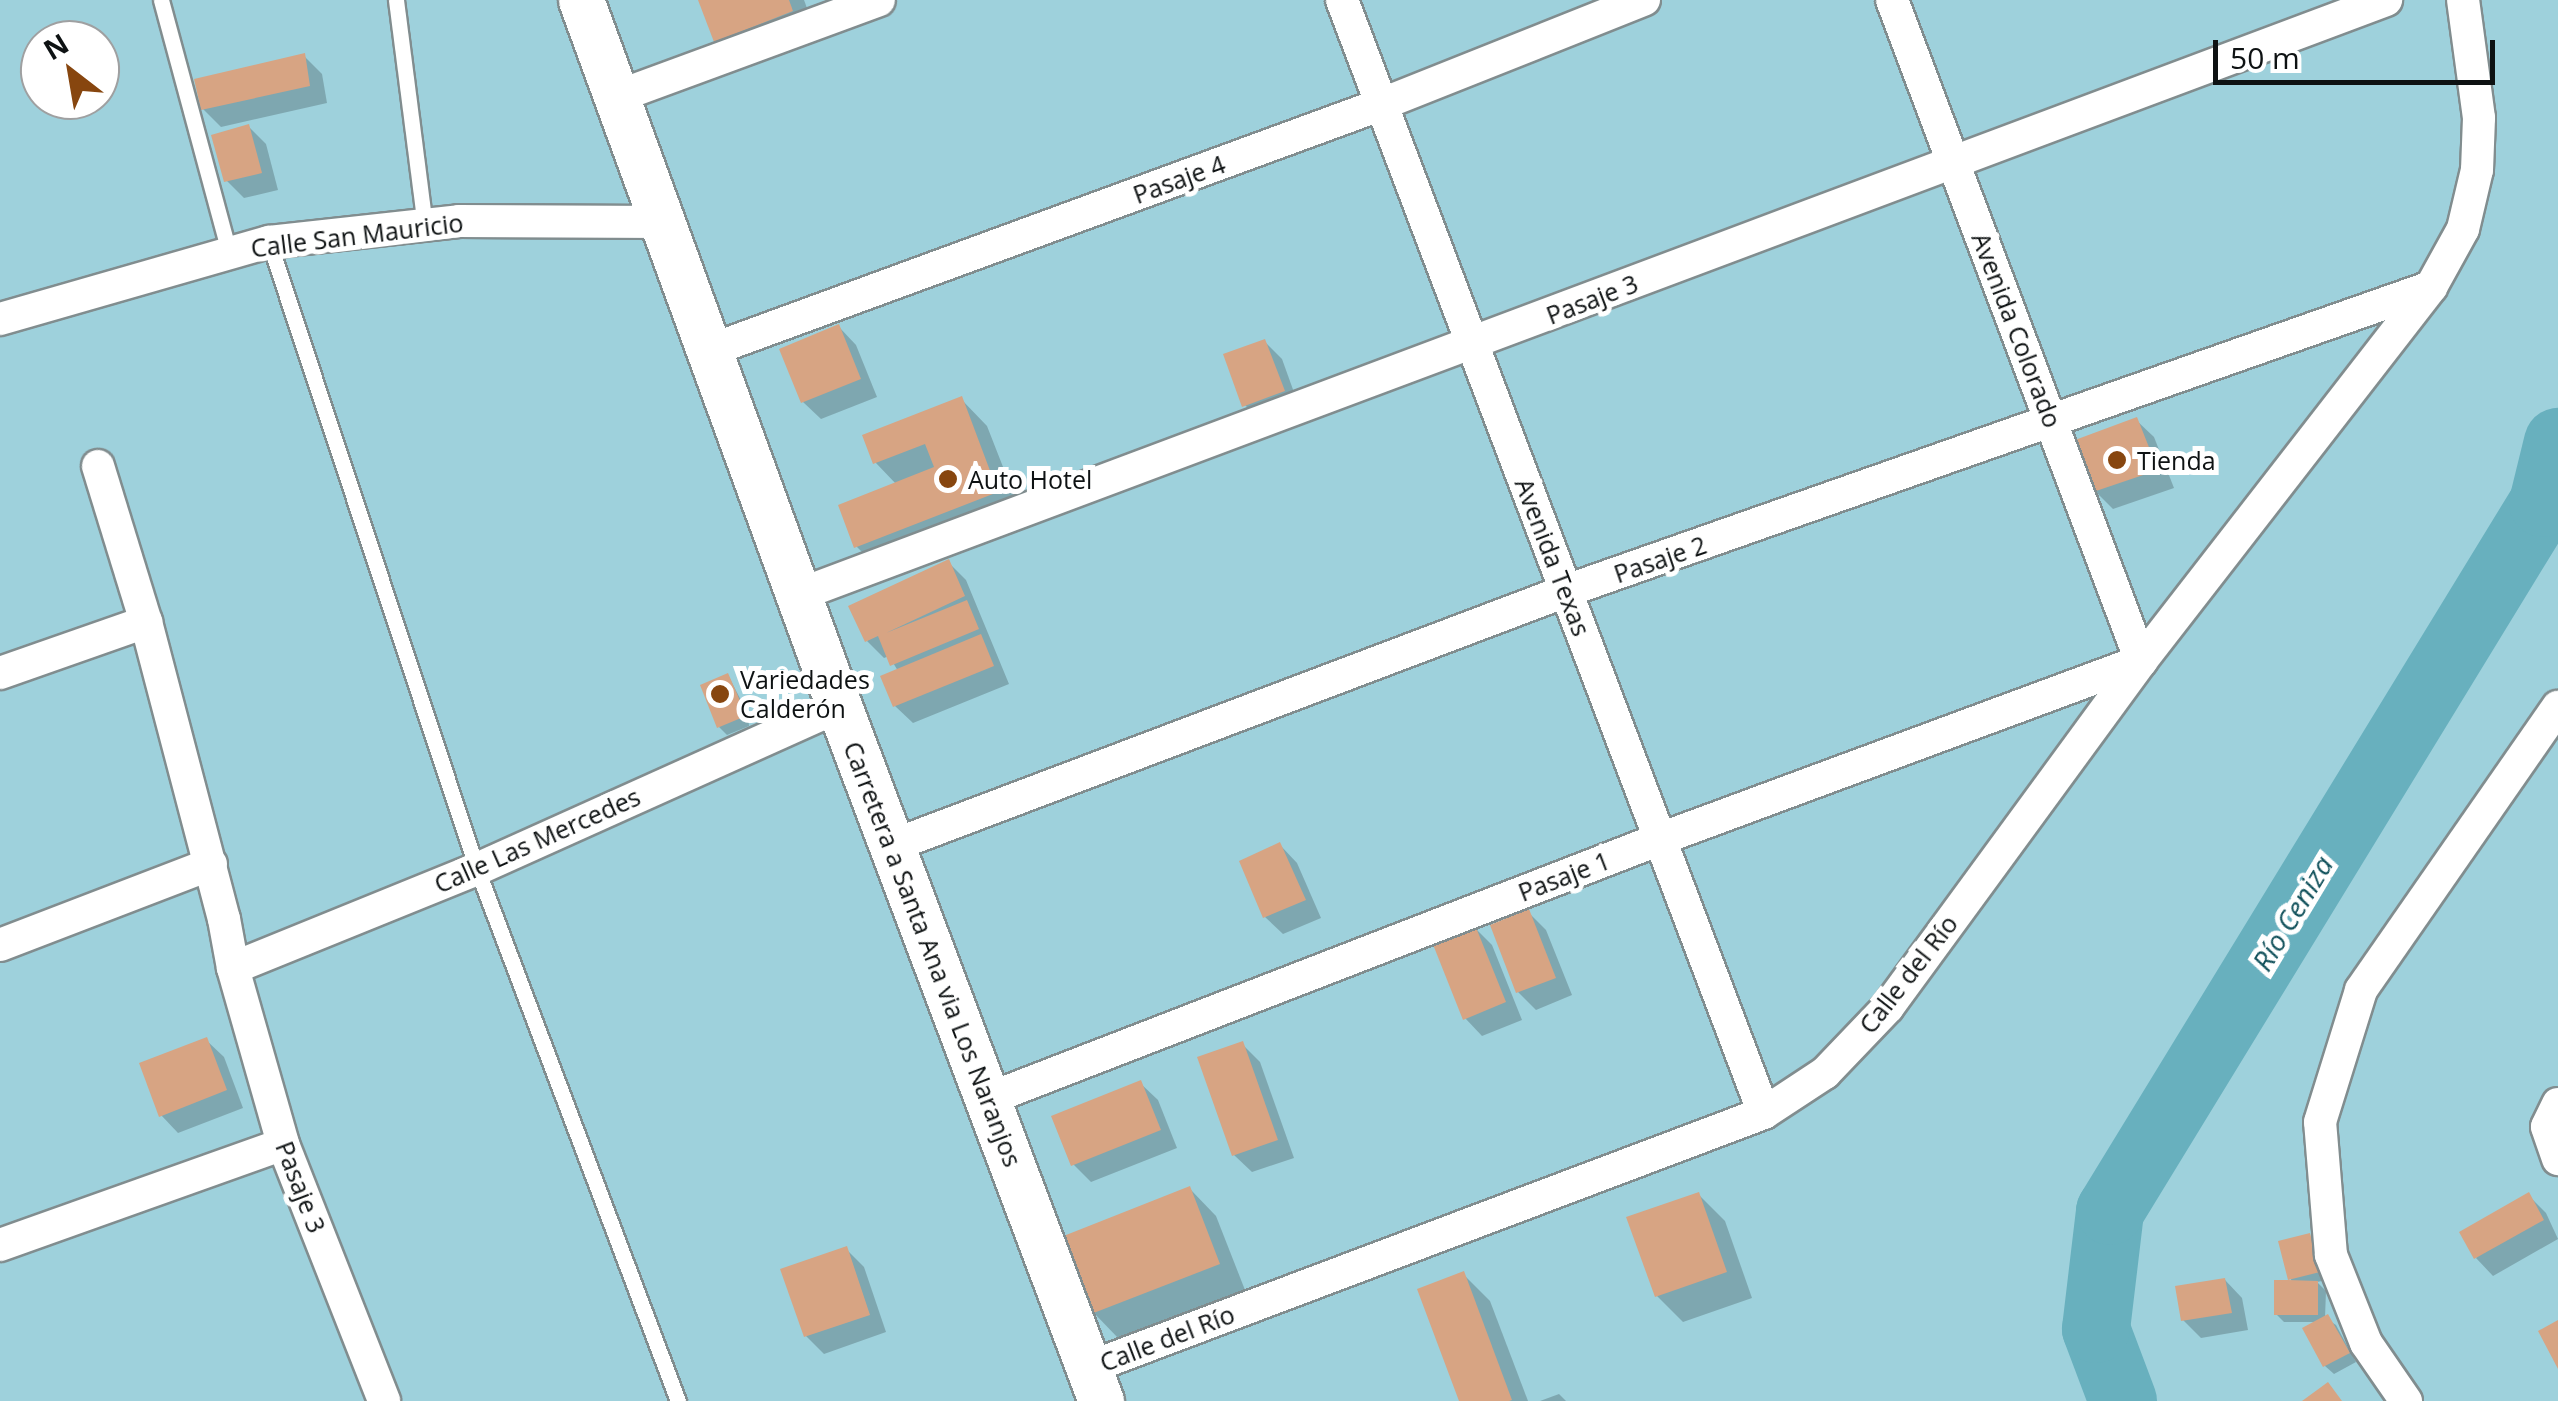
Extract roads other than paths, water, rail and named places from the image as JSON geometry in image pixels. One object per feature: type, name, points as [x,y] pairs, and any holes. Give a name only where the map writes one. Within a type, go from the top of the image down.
[{"type":"main road","name":"Carretera a Santa Ana via Los Naranjos","points":[[582,0],[839,706],[1095,1384]]},
{"type":"street","points":[[616,97],[879,0]]},
{"type":"street","name":"Avenida Texas","points":[[1342,0],[1764,1113]]},
{"type":"street","name":"Pasaje 4","points":[[711,350],[1382,104],[1644,0]]},
{"type":"street","name":"Avenida Colorado","points":[[1892,0],[2142,660]]},
{"type":"street","name":"Pasaje 3","points":[[798,595],[2386,0]]},
{"type":"street","name":"Calle del Río","points":[[1095,1384],[1764,1113],[1825,1073],[1888,1007],[2142,660],[2432,287],[2463,229],[2478,170],[2479,118],[2464,0]]},
{"type":"street","name":"Calle San Mauricio","points":[[1,314],[270,242],[424,225],[663,222]]},
{"type":"street","name":"Pasaje 2","points":[[894,845],[1566,591],[2432,287]]},
{"type":"street","name":"Pasaje 3","points":[[98,466],[146,622],[211,864],[232,968],[283,1144],[384,1401]]},
{"type":"street","points":[[0,674],[146,622]]},
{"type":"street","name":"Pasaje 1","points":[[988,1099],[1660,839],[2142,660]]},
{"type":"street","name":"Calle Las Mercedes","points":[[232,968],[477,869],[839,706]]},
{"type":"street","points":[[2406,1401],[2366,1342],[2331,1255],[2320,1122],[2360,990],[2558,708]]},
{"type":"street","points":[[0,945],[211,864]]},
{"type":"street","points":[[2558,1104],[2547,1127],[2558,1159]]},
{"type":"street","points":[[0,1245],[283,1144]]},
{"type":"lane","points":[[162,0],[229,252]]},
{"type":"lane","points":[[396,0],[424,225]]},
{"type":"lane","points":[[270,242],[477,869],[678,1401]]},
{"type":"waterway","name":"Río Ceniza","points":[[2123,1401],[2096,1329],[2110,1211],[2543,503],[2558,442]]},
{"type":"place","name":"Tienda","points":[[2117,460]]},
{"type":"place","name":"Auto Hotel","points":[[948,479]]},
{"type":"place","name":"Variedades Calderón","points":[[720,694]]}]
